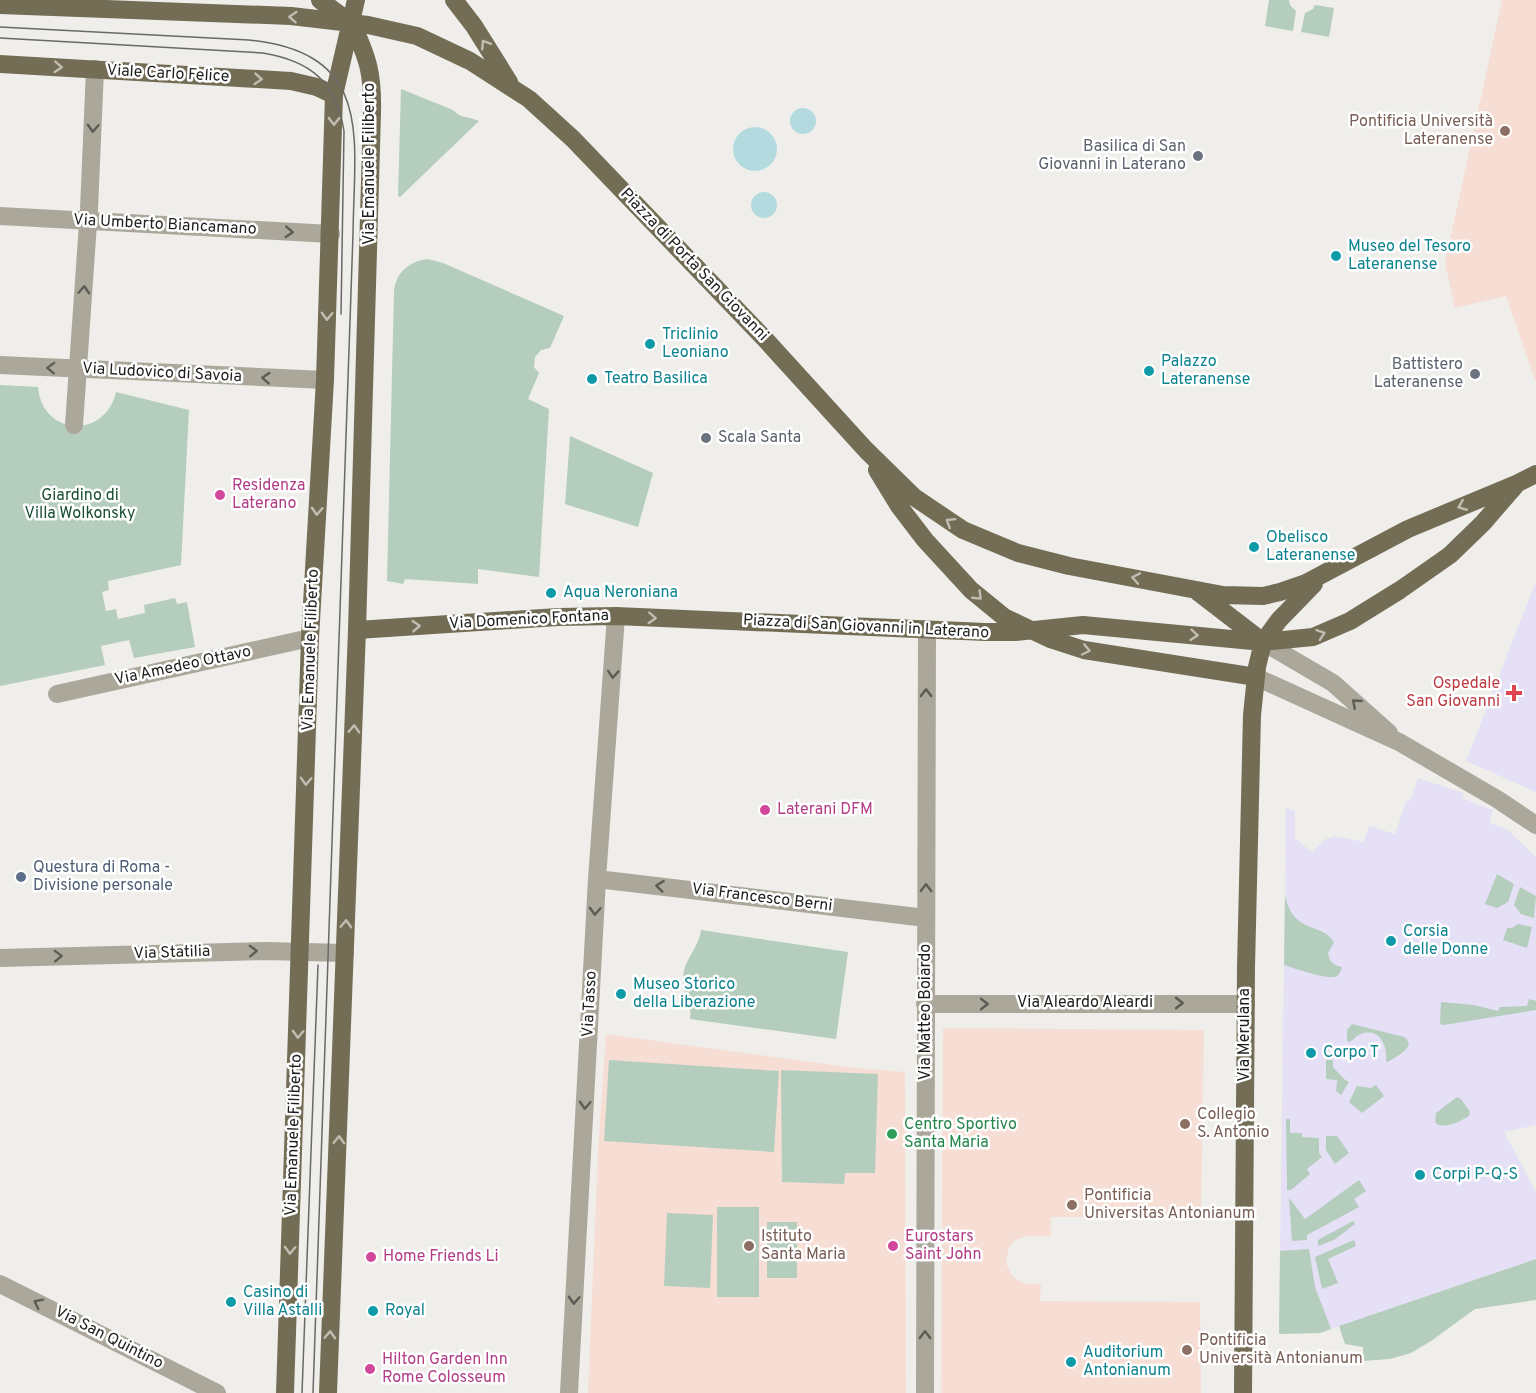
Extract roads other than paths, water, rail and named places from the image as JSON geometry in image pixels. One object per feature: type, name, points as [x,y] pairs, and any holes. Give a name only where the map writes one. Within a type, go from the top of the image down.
[{"type":"main road","points":[[0,5],[165,13],[179,0]]},
{"type":"main road","name":"Piazza di Porta San Giovanni","points":[[320,0],[352,23]]},
{"type":"main road","points":[[352,23],[356,0]]},
{"type":"main road","name":"Piazza di Porta San Giovanni","points":[[454,0],[513,89]]},
{"type":"main road","name":"Piazza di Porta San Giovanni","points":[[165,13],[291,16],[393,29],[424,39],[470,61],[542,110],[573,139],[764,338],[866,450]]},
{"type":"main road","name":"Via Emanuele Filiberto","points":[[285,1393],[310,639],[325,380],[334,95],[352,23]]},
{"type":"main road","name":"Via Emanuele Filiberto","points":[[328,1393],[357,630],[372,94],[367,56],[352,23]]},
{"type":"main road","name":"Viale Carlo Felice","points":[[0,64],[291,81],[318,87],[334,95]]},
{"type":"main road","name":"Piazza di San Giovanni in Laterano","points":[[866,450],[925,506],[963,530],[988,542],[1043,560],[1234,597],[1263,596],[1291,589],[1408,529],[1516,484]]},
{"type":"main road","name":"Piazza di San Giovanni in Laterano","points":[[866,450],[904,514],[956,574],[994,611],[1031,631],[1084,650],[1256,677],[1263,642],[1279,620],[1324,574]]},
{"type":"main road","points":[[1516,484],[1536,474]]},
{"type":"main road","name":"Piazza di San Giovanni in Laterano","points":[[701,620],[1001,633],[1068,626],[1097,626],[1263,642],[1313,637],[1331,630],[1400,590],[1459,547],[1484,523],[1516,484]]},
{"type":"main road","name":"Piazza di San Giovanni in Laterano","points":[[1193,588],[1263,642]]},
{"type":"main road","name":"Via Domenico Fontana","points":[[357,630],[558,617],[616,616],[701,620]]},
{"type":"main road","name":"Via Merulana","points":[[1243,1393],[1246,1004],[1252,715],[1256,677]]},
{"type":"street","points":[[74,425],[88,221],[95,69]]},
{"type":"street","name":"Via Umberto Biancamano","points":[[0,216],[331,234]]},
{"type":"street","name":"Via Ludovico di Savoia","points":[[0,365],[325,380]]},
{"type":"street","name":"Via Tasso","points":[[569,1393],[597,879],[616,616]]},
{"type":"street","name":"Via Matteo Boiardo","points":[[925,1393],[927,631]]},
{"type":"street","name":"Via Amedeo Ottavo","points":[[57,694],[310,639]]},
{"type":"street","name":"Piazza di San Giovanni in Laterano","points":[[1263,642],[1333,683],[1399,742]]},
{"type":"street","name":"Piazza di San Giovanni in Laterano","points":[[1256,677],[1399,742],[1536,825]]},
{"type":"street","name":"Via Francesco Berni","points":[[597,879],[926,918]]},
{"type":"street","name":"Via Statilia","points":[[0,958],[345,952]]},
{"type":"street","name":"Via Aleardo Aleardi","points":[[925,1004],[1246,1004]]},
{"type":"street","name":"Via San Quintino","points":[[0,1284],[217,1393]]},
{"type":"water","points":[[803,108],[812,112],[816,121],[812,130],[803,134],[794,130],[790,121],[794,112]]},
{"type":"water","points":[[755,127],[770,134],[777,149],[770,164],[755,171],[740,164],[733,149],[740,134]]},
{"type":"water","points":[[764,192],[773,196],[777,205],[773,214],[764,218],[755,214],[751,205],[755,196]]},
{"type":"tram line","points":[[0,27],[249,40],[290,48],[319,62],[338,82],[349,106],[354,134],[355,165],[313,1393]]},
{"type":"tram line","points":[[0,38],[263,53],[308,68],[328,87],[335,99],[344,131],[341,314]]},
{"type":"tram line","points":[[302,1393],[318,965]]},
{"type":"place","name":"Pontificia Università Lateranense","points":[[1505,131]]},
{"type":"place","name":"Basilica di San Giovanni in Laterano","points":[[1198,156]]},
{"type":"place","name":"Museo del Tesoro Lateranense","points":[[1336,256]]},
{"type":"place","name":"Triclinio Leoniano","points":[[650,344]]},
{"type":"place","name":"Palazzo Lateranense","points":[[1149,371]]},
{"type":"place","name":"Battistero Lateranense","points":[[1475,374]]},
{"type":"place","name":"Teatro Basilica","points":[[592,379]]},
{"type":"place","name":"Scala Santa","points":[[706,438]]},
{"type":"place","name":"Residenza Laterano","points":[[220,495]]},
{"type":"place","name":"Obelisco Lateranense","points":[[1254,547]]},
{"type":"place","name":"Aqua Neroniana","points":[[551,593]]},
{"type":"place","name":"Ospedale San Giovanni","points":[[1514,693]]},
{"type":"place","name":"Laterani DFM","points":[[765,810]]},
{"type":"place","name":"Questura di Roma - Divisione personale","points":[[21,877]]},
{"type":"place","name":"Corsia delle Donne","points":[[1391,941]]},
{"type":"place","name":"Museo Storico della Liberazione","points":[[621,994]]},
{"type":"place","name":"Corpo T","points":[[1311,1053]]},
{"type":"place","name":"Collegio S. Antonio","points":[[1185,1124]]},
{"type":"place","name":"Centro Sportivo Santa Maria","points":[[892,1134]]},
{"type":"place","name":"Corpi P-Q-S","points":[[1420,1175]]},
{"type":"place","name":"Pontificia Universitas Antonianum","points":[[1072,1205]]},
{"type":"place","name":"Istituto Santa Maria","points":[[749,1246]]},
{"type":"place","name":"Eurostars Saint John","points":[[893,1246]]},
{"type":"place","name":"Home Friends Li","points":[[371,1257]]},
{"type":"place","name":"Casino di Villa Astalli","points":[[231,1302]]},
{"type":"place","name":"Royal","points":[[373,1311]]},
{"type":"place","name":"Pontificia Università Antonianum","points":[[1187,1350]]},
{"type":"place","name":"Auditorium Antonianum","points":[[1071,1362]]},
{"type":"place","name":"Hilton Garden Inn Rome Colosseum","points":[[370,1369]]},
{"type":"park label","name":"Giardino di Villa Wolkonsky","points":[[80,505]]}]
